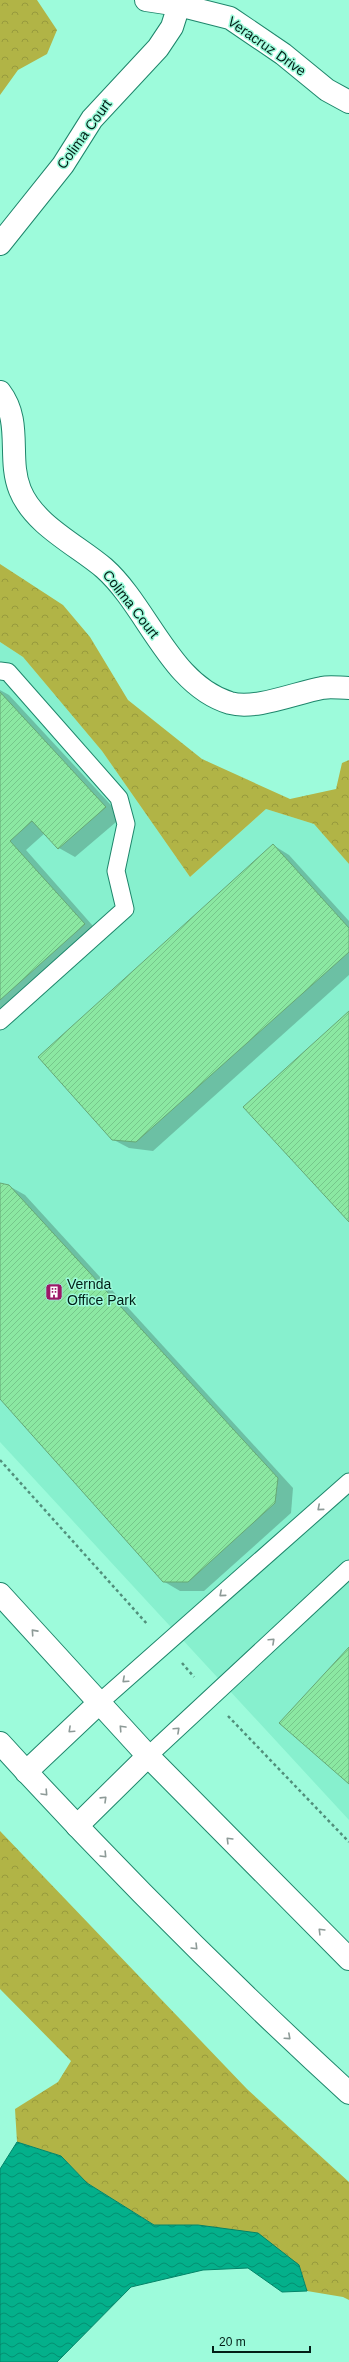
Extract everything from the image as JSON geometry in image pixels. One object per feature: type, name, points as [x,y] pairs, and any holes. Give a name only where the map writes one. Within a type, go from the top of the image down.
[{"type":"main road","name":"Veracruz Drive","points":[[146,0],[177,2],[230,18],[283,54],[327,90],[349,102]]},
{"type":"main road","name":"Colima Court","points":[[0,244],[63,165],[92,119],[158,48],[172,27],[177,2]]},
{"type":"main road","name":"Colima Court","points":[[0,392],[7,402],[14,423],[14,468],[20,491],[33,511],[105,569],[183,672],[207,694],[231,703],[250,705],[324,687],[349,688]]},
{"type":"main road","points":[[0,1594],[148,1756],[349,1958]]},
{"type":"main road","points":[[26,1772],[99,1703]]},
{"type":"main road","points":[[0,1743],[77,1826],[248,2001],[349,2093]]},
{"type":"main road","points":[[77,1826],[148,1756]]},
{"type":"lane","points":[[0,671],[8,672],[119,798],[126,824],[116,871],[125,909],[0,1020]]},
{"type":"lane","points":[[99,1703],[349,1482]]},
{"type":"lane","points":[[148,1756],[349,1569]]},
{"type":"shaded area","points":[[0,642],[23,657],[102,751],[190,877],[266,809],[314,824],[349,864],[349,1820],[0,1442]]},
{"type":"green space","points":[[0,0],[37,0],[57,30],[47,54],[18,70],[0,95]]},
{"type":"green space","points":[[0,564],[63,605],[90,637],[128,700],[202,759],[290,799],[336,789],[342,763],[349,760],[349,864],[314,824],[266,809],[190,877],[102,751],[23,657],[0,642]]},
{"type":"green space","points":[[0,1831],[247,2089],[349,2182],[349,2300],[343,2297],[307,2291],[299,2265],[198,2225],[154,2225],[87,2183],[61,2156],[17,2142],[15,2109],[58,2082],[71,2061],[0,1989]]},
{"type":"water","points":[[17,2142],[61,2156],[87,2183],[154,2225],[198,2225],[258,2233],[299,2265],[307,2291],[282,2292],[248,2268],[203,2270],[131,2287],[57,2362],[0,2362],[0,2169]]},
{"type":"building","points":[[0,692],[106,807],[58,849],[32,821],[10,841],[85,924],[0,1000]]},
{"type":"building","points":[[273,844],[349,928],[349,952],[136,1142],[112,1140],[38,1057]]},
{"type":"building","points":[[349,1011],[349,1222],[243,1107]]},
{"type":"building","name":"Vernda Office Park","points":[[0,1183],[9,1185],[278,1478],[275,1503],[188,1582],[163,1582],[0,1399]]},
{"type":"building","points":[[349,1647],[349,1784],[279,1723]]},
{"type":"place","name":"Vernda Office Park","points":[[54,1292]]}]
